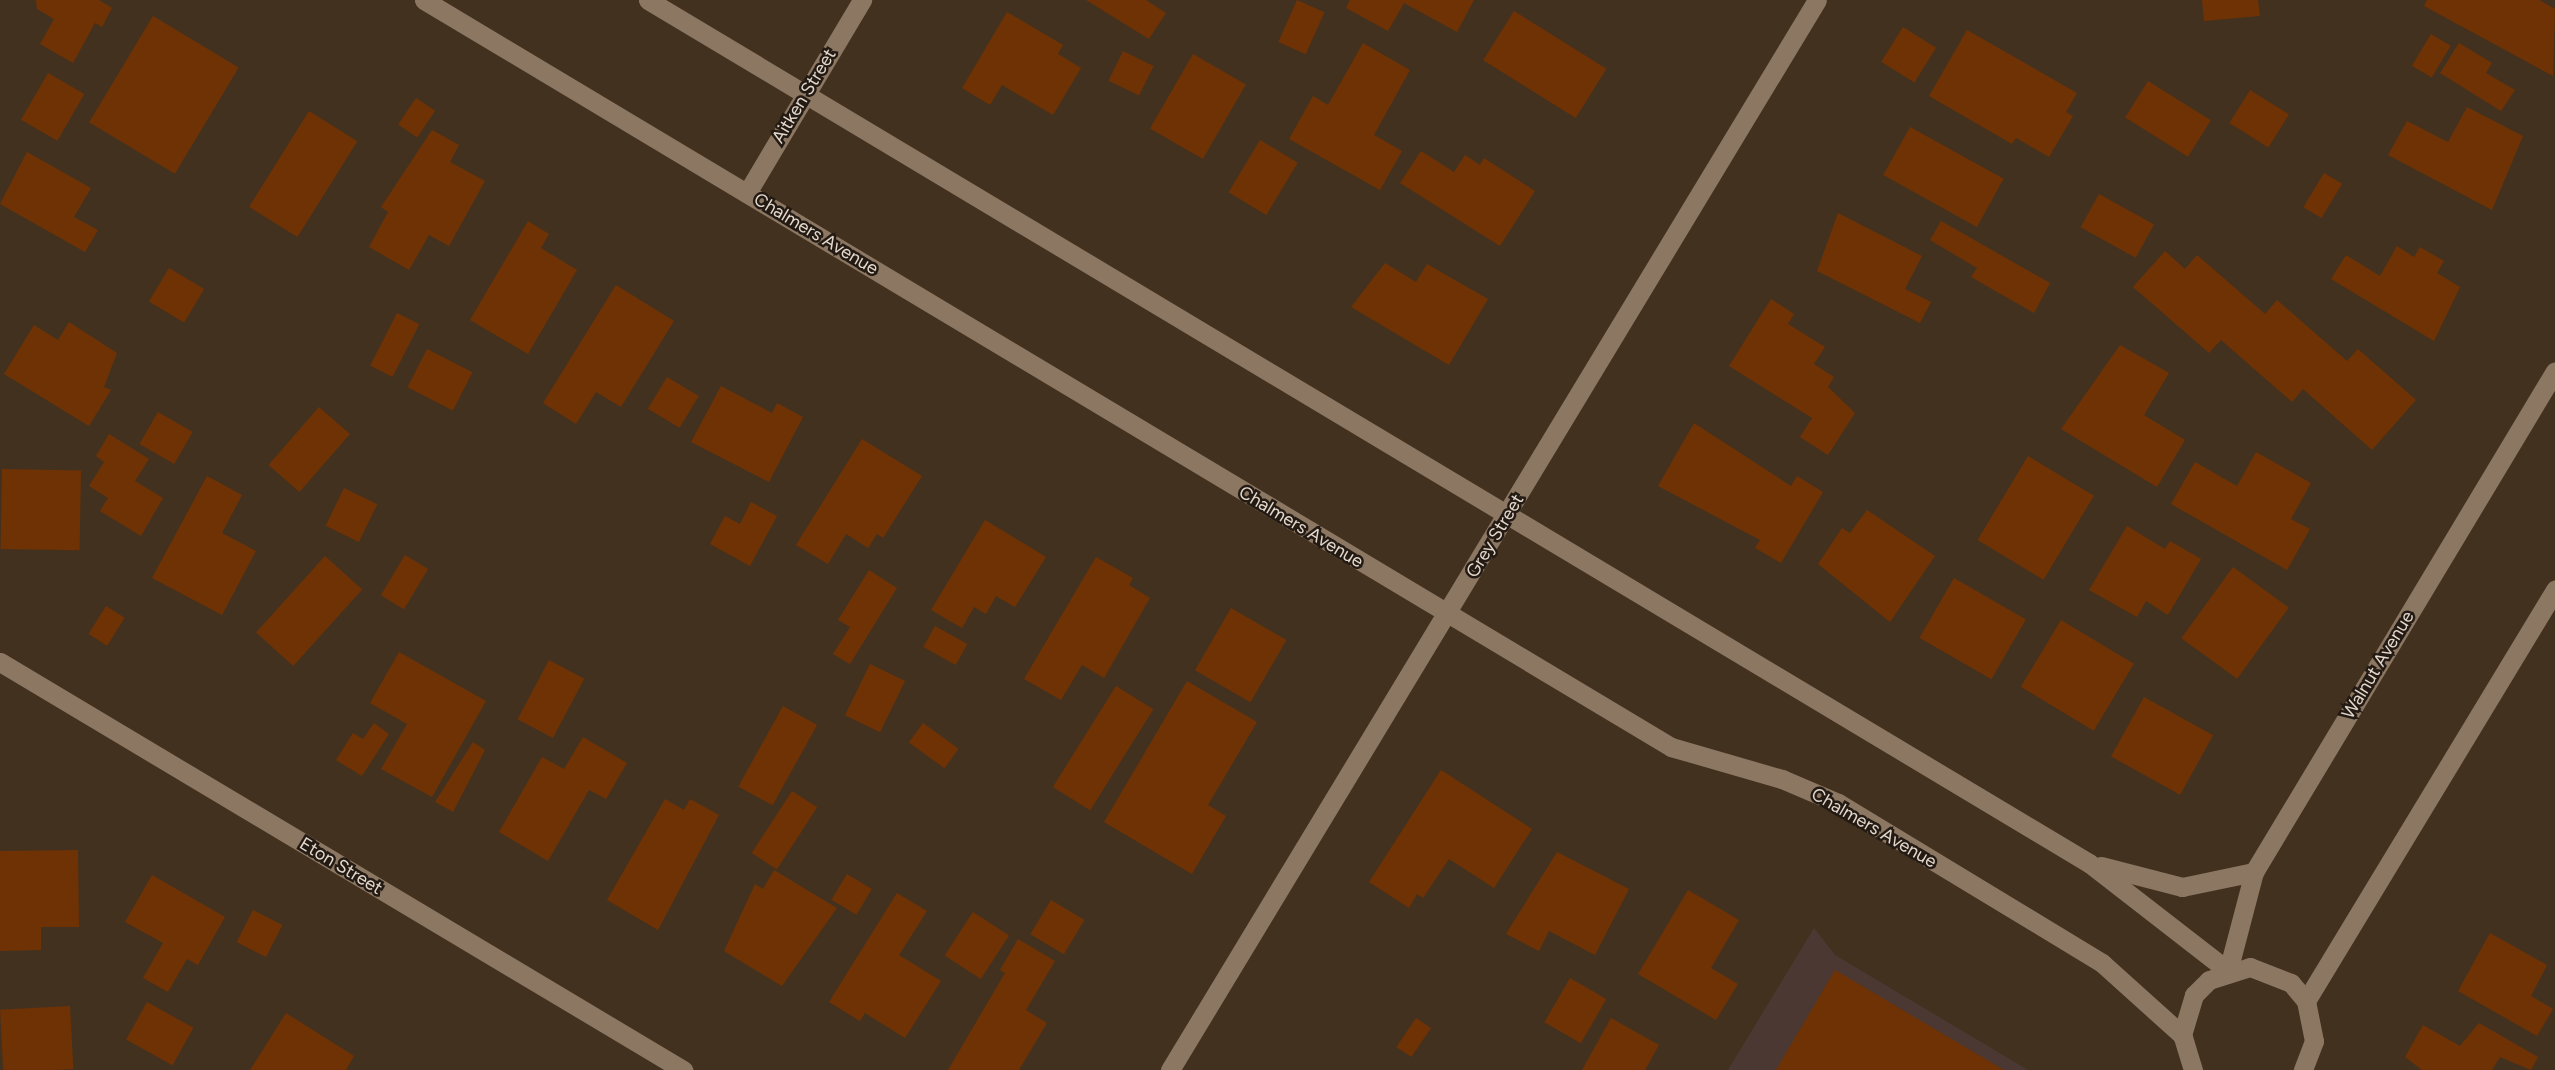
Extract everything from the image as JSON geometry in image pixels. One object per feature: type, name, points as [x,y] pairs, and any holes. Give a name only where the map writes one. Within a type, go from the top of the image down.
[{"type":"street","name":"Chalmers Avenue","points":[[424,0],[747,192],[1447,616],[1671,747],[1782,779],[1838,803],[2102,962],[2182,1035]]},
{"type":"street","points":[[648,0],[1506,518],[2090,863],[2228,971]]},
{"type":"street","name":"Aitken Street","points":[[747,192],[862,0]]},
{"type":"street","name":"Grey Street","points":[[1170,1070],[1447,616],[1817,0]]},
{"type":"street","name":"Walnut Avenue","points":[[2228,971],[2254,872],[2555,371]]},
{"type":"street","points":[[2306,1001],[2555,590]]},
{"type":"street","name":"Eton Street","points":[[0,662],[683,1070]]},
{"type":"street","points":[[2090,863],[2182,887],[2254,872]]},
{"type":"street","points":[[2193,1070],[2182,1035],[2194,995],[2228,971],[2272,972],[2306,1001],[2314,1041],[2303,1070]]},
{"type":"shaded area","points":[[1814,928],[1835,955],[2028,1070],[1728,1070]]},
{"type":"building","points":[[36,0],[99,0],[112,8],[102,27],[95,23],[73,63],[40,44],[54,19],[37,9]]},
{"type":"building","points":[[1086,0],[1146,0],[1166,13],[1149,39]]},
{"type":"building","points":[[1297,0],[1324,12],[1306,54],[1278,42]]},
{"type":"building","points":[[1350,0],[1474,0],[1457,32],[1404,3],[1388,31],[1346,8]]},
{"type":"building","points":[[2202,0],[2258,0],[2260,16],[2204,21]]},
{"type":"building","points":[[2427,0],[2539,0],[2555,9],[2553,76],[2424,6]]},
{"type":"building","points":[[1514,11],[1606,69],[1576,118],[1483,60]]},
{"type":"building","points":[[1007,12],[1063,45],[1058,54],[1081,68],[1053,115],[1002,85],[990,105],[962,88]]},
{"type":"building","points":[[153,16],[239,68],[175,174],[89,122]]},
{"type":"building","points":[[1903,27],[1936,48],[1914,82],[1881,62]]},
{"type":"building","points":[[1967,30],[2077,93],[2066,112],[2073,116],[2049,157],[2016,138],[2012,144],[1929,96]]},
{"type":"building","points":[[2431,34],[2451,46],[2432,78],[2412,66]]},
{"type":"building","points":[[1363,43],[1410,70],[1374,135],[1402,151],[1380,190],[1289,139],[1313,96],[1328,105]]},
{"type":"building","points":[[2459,43],[2492,63],[2486,73],[2515,90],[2501,111],[2440,73]]},
{"type":"building","points":[[1123,51],[1154,66],[1139,96],[1109,81]]},
{"type":"building","points":[[1193,54],[1246,84],[1203,159],[1150,128]]},
{"type":"building","points":[[48,73],[84,94],[57,141],[21,120]]},
{"type":"building","points":[[2148,81],[2211,120],[2188,157],[2125,117]]},
{"type":"building","points":[[2250,90],[2289,114],[2268,147],[2229,123]]},
{"type":"building","points":[[416,98],[435,111],[417,137],[398,125]]},
{"type":"building","points":[[2467,107],[2523,136],[2492,210],[2388,155],[2407,121],[2448,142]]},
{"type":"building","points":[[309,111],[357,141],[297,237],[249,207]]},
{"type":"building","points":[[1910,127],[2004,179],[1977,227],[1883,175]]},
{"type":"building","points":[[432,130],[459,145],[450,162],[485,181],[449,246],[429,235],[409,270],[369,247],[388,212],[381,207]]},
{"type":"building","points":[[1260,140],[1298,163],[1266,215],[1229,192]]},
{"type":"building","points":[[1421,151],[1454,172],[1465,155],[1480,165],[1484,158],[1535,191],[1500,246],[1400,183]]},
{"type":"building","points":[[27,152],[91,188],[74,217],[98,230],[85,252],[0,204]]},
{"type":"building","points":[[2324,173],[2342,184],[2321,218],[2303,207]]},
{"type":"building","points":[[2099,194],[2154,225],[2136,258],[2081,227]]},
{"type":"building","points":[[1838,213],[1922,256],[1905,289],[1931,302],[1920,323],[1817,271]]},
{"type":"building","points":[[528,221],[549,234],[541,248],[577,270],[528,354],[470,320]]},
{"type":"building","points":[[1941,221],[2050,283],[2034,313],[1971,277],[1977,268],[1930,240]]},
{"type":"building","points":[[2397,246],[2414,257],[2420,247],[2444,261],[2437,273],[2460,287],[2434,341],[2331,279],[2346,255],[2380,276]]},
{"type":"building","points":[[2165,251],[2185,269],[2197,255],[2265,314],[2277,300],[2347,361],[2358,349],[2416,400],[2372,450],[2303,389],[2292,402],[2221,340],[2209,353],[2133,287]]},
{"type":"building","points":[[1385,263],[1416,282],[1427,264],[1488,299],[1449,365],[1351,307]]},
{"type":"building","points":[[169,268],[204,289],[184,323],[149,301]]},
{"type":"building","points":[[616,285],[674,321],[621,407],[596,392],[576,424],[543,403]]},
{"type":"building","points":[[1771,299],[1794,314],[1788,324],[1825,347],[1814,364],[1834,377],[1828,387],[1855,413],[1828,455],[1800,437],[1812,418],[1729,366]]},
{"type":"building","points":[[397,313],[419,324],[392,377],[370,366]]},
{"type":"building","points":[[69,322],[117,353],[104,387],[111,390],[89,426],[4,374],[34,325],[58,340]]},
{"type":"building","points":[[2120,345],[2169,373],[2144,415],[2185,440],[2157,487],[2061,429]]},
{"type":"building","points":[[427,349],[472,372],[453,410],[407,387]]},
{"type":"building","points":[[667,377],[699,396],[680,428],[648,409]]},
{"type":"building","points":[[721,386],[772,413],[777,403],[803,417],[769,482],[691,442]]},
{"type":"building","points":[[319,407],[350,434],[299,492],[268,465]]},
{"type":"building","points":[[158,412],[193,432],[174,464],[140,444]]},
{"type":"building","points":[[1694,423],[1791,486],[1797,476],[1823,492],[1781,563],[1755,548],[1760,540],[1658,486]]},
{"type":"building","points":[[109,434],[149,459],[135,481],[163,498],[141,536],[100,511],[108,498],[89,486],[104,462],[96,456]]},
{"type":"building","points":[[862,439],[922,476],[883,538],[877,534],[868,548],[846,534],[828,564],[796,545]]},
{"type":"building","points":[[2256,452],[2311,483],[2291,519],[2310,529],[2287,570],[2171,504],[2195,462],[2237,486]]},
{"type":"building","points":[[2028,456],[2094,496],[2044,580],[1978,540]]},
{"type":"building","points":[[2,469],[81,470],[80,550],[1,549]]},
{"type":"building","points":[[207,476],[242,495],[222,533],[256,551],[222,615],[152,578]]},
{"type":"building","points":[[344,488],[377,504],[359,542],[326,526]]},
{"type":"building","points":[[751,502],[777,516],[750,566],[710,544],[725,516],[740,524]]},
{"type":"building","points":[[1867,510],[1935,556],[1890,622],[1818,564],[1842,528],[1850,533]]},
{"type":"building","points":[[985,520],[1046,557],[1015,607],[996,596],[986,614],[974,607],[962,628],[931,610]]},
{"type":"building","points":[[2127,526],[2165,549],[2170,541],[2201,559],[2168,615],[2146,601],[2137,617],[2089,590]]},
{"type":"building","points":[[405,555],[428,569],[404,609],[381,595]]},
{"type":"building","points":[[325,556],[362,589],[293,666],[256,633]]},
{"type":"building","points":[[1096,557],[1133,578],[1129,585],[1150,598],[1104,678],[1082,665],[1061,700],[1024,679]]},
{"type":"building","points":[[2233,567],[2289,608],[2237,679],[2181,638]]},
{"type":"building","points":[[869,570],[897,588],[850,664],[833,654],[850,627],[838,620]]},
{"type":"building","points":[[1954,578],[2026,620],[1991,679],[1920,638]]},
{"type":"building","points":[[106,606],[125,618],[107,646],[89,634]]},
{"type":"building","points":[[1231,608],[1286,640],[1250,702],[1195,670]]},
{"type":"building","points":[[2061,620],[2134,664],[2094,731],[2021,687]]},
{"type":"building","points":[[935,626],[967,644],[956,665],[923,647]]},
{"type":"building","points":[[399,652],[486,701],[432,797],[381,769],[407,724],[370,703]]},
{"type":"building","points":[[549,660],[584,679],[553,738],[518,719]]},
{"type":"building","points":[[870,664],[905,681],[880,732],[845,715]]},
{"type":"building","points":[[1187,681],[1257,722],[1208,805],[1226,816],[1192,874],[1104,822]]},
{"type":"building","points":[[1116,686],[1153,709],[1090,810],[1053,787]]},
{"type":"building","points":[[2144,697],[2213,735],[2180,795],[2111,756]]},
{"type":"building","points":[[783,706],[817,725],[773,805],[738,786]]},
{"type":"building","points":[[374,723],[389,734],[362,776],[336,760],[353,733],[363,739]]},
{"type":"building","points":[[923,723],[959,749],[944,768],[909,742]]},
{"type":"building","points":[[583,737],[627,763],[606,799],[589,790],[548,861],[499,832],[542,757],[564,769]]},
{"type":"building","points":[[473,742],[485,750],[453,812],[435,802]]},
{"type":"building","points":[[1441,770],[1532,829],[1494,888],[1449,859],[1423,898],[1417,894],[1409,908],[1369,882]]},
{"type":"building","points":[[792,791],[817,807],[777,869],[752,853]]},
{"type":"building","points":[[665,799],[684,810],[690,799],[719,815],[658,930],[607,900]]},
{"type":"building","points":[[78,850],[79,927],[41,927],[41,950],[0,951],[0,851]]},
{"type":"building","points":[[1557,852],[1629,889],[1595,955],[1549,931],[1539,951],[1506,934]]},
{"type":"building","points":[[774,870],[837,908],[782,986],[724,951],[755,884],[763,889]]},
{"type":"building","points":[[847,874],[872,889],[856,915],[832,900]]},
{"type":"building","points":[[152,875],[225,917],[198,965],[187,959],[168,992],[143,978],[163,943],[125,922]]},
{"type":"building","points":[[1688,890],[1739,920],[1711,968],[1738,984],[1716,1020],[1638,974]]},
{"type":"building","points":[[897,893],[927,911],[899,955],[941,981],[905,1038],[865,1013],[860,1021],[829,1002]]},
{"type":"building","points":[[1051,900],[1084,920],[1064,954],[1030,934]]},
{"type":"building","points":[[253,910],[282,925],[266,957],[237,942]]},
{"type":"building","points":[[973,912],[1009,935],[981,979],[945,956]]},
{"type":"building","points":[[2490,933],[2547,965],[2531,996],[2553,1009],[2537,1036],[2458,991]]},
{"type":"building","points":[[1018,939],[1055,961],[1026,1010],[1047,1023],[1019,1070],[948,1070],[1005,973],[1000,970]]},
{"type":"building","points":[[1835,970],[2004,1070],[1776,1070]]},
{"type":"building","points":[[1570,978],[1606,999],[1581,1043],[1544,1022]]},
{"type":"building","points":[[147,1002],[193,1028],[173,1065],[126,1040]]},
{"type":"building","points":[[70,1006],[73,1069],[3,1070],[0,1010]]},
{"type":"building","points":[[286,1013],[354,1056],[346,1070],[250,1070]]},
{"type":"building","points":[[1416,1018],[1431,1028],[1411,1057],[1396,1047]]},
{"type":"building","points":[[1611,1018],[1659,1045],[1645,1070],[1582,1070]]},
{"type":"building","points":[[2479,1023],[2538,1057],[2531,1070],[2500,1057],[2492,1070],[2422,1070],[2405,1057],[2423,1025],[2460,1046]]}]
